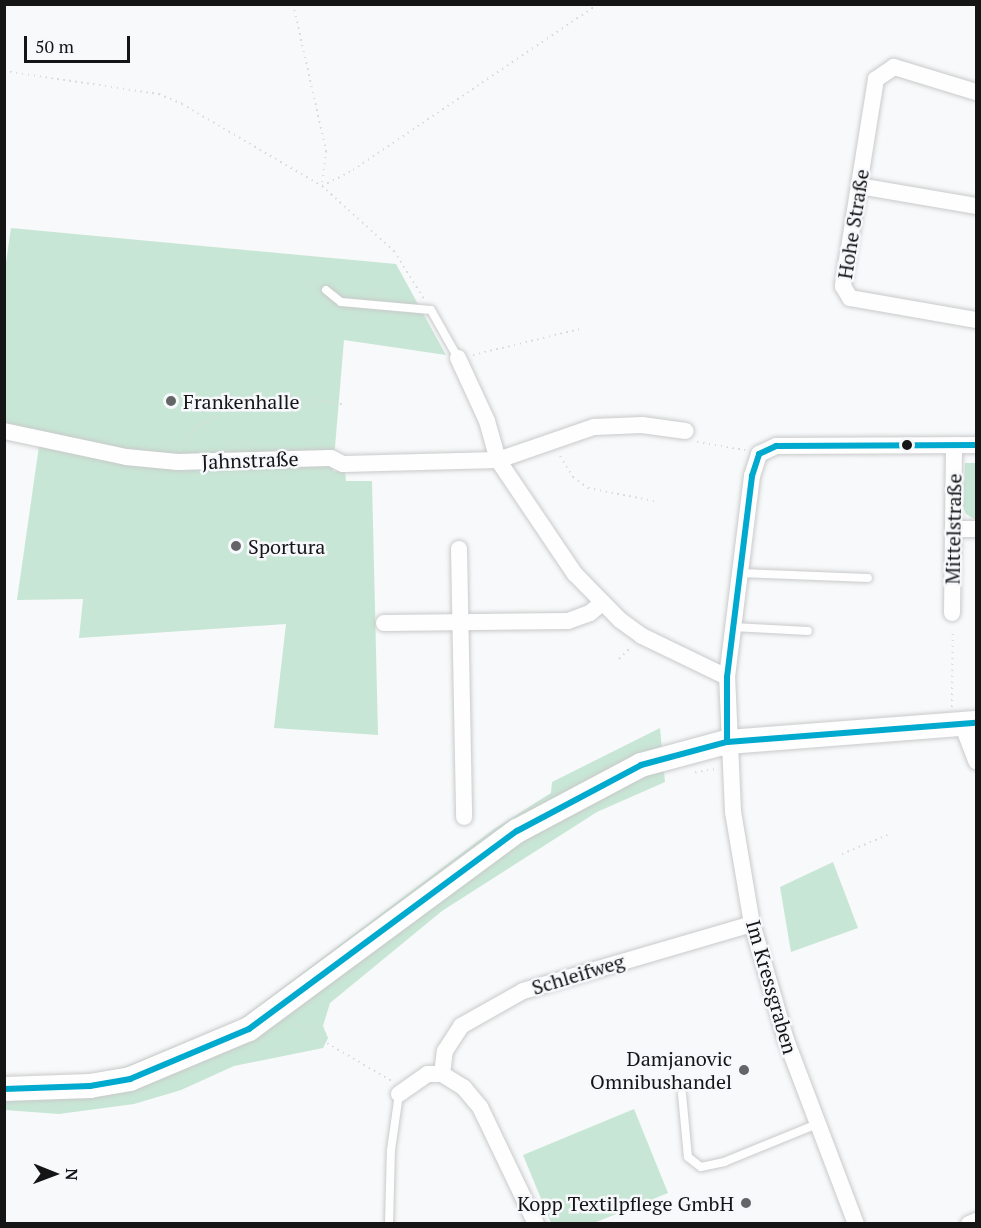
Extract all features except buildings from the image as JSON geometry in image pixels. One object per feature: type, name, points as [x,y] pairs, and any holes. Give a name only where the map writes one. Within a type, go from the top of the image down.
[{"type":"main road","points":[[4,1089],[90,1086],[130,1079],[249,1029],[289,1015],[453,874],[517,831],[641,765],[727,742],[963,724]]},
{"type":"street","name":"Hohe Straße","points":[[976,92],[894,67],[874,84],[843,286],[847,296],[976,320]]},
{"type":"street","points":[[860,186],[976,206]]},
{"type":"street","points":[[458,358],[487,421],[498,460],[554,548],[602,603],[642,636],[727,677]]},
{"type":"street","name":"Jahnstraße","points":[[4,431],[93,452],[178,462],[332,458],[343,464],[498,460],[594,427],[612,425],[686,431]]},
{"type":"street","name":"Mittelstraße","points":[[952,613],[954,445]]},
{"type":"street","points":[[759,454],[776,446],[976,445]]},
{"type":"street","name":"Im Kressgraben","points":[[759,454],[752,476],[727,677],[729,768],[752,924],[786,1040],[816,1124],[856,1224]]},
{"type":"street","points":[[954,529],[976,529]]},
{"type":"street","points":[[459,549],[464,817]]},
{"type":"street","points":[[384,623],[568,621],[590,613],[602,603]]},
{"type":"street","points":[[963,724],[976,761]]},
{"type":"street","name":"Schleifweg","points":[[442,1074],[445,1051],[461,1026],[523,991],[752,924]]},
{"type":"street","points":[[399,1094],[428,1074],[442,1074],[464,1088],[480,1107],[536,1224]]},
{"type":"street","points":[[969,1224],[976,1221]]},
{"type":"lane","points":[[326,291],[341,302],[431,310],[458,358]]},
{"type":"lane","points":[[740,573],[868,578]]},
{"type":"lane","points":[[733,627],[808,631]]},
{"type":"lane","points":[[388,1224],[399,1094]]},
{"type":"lane","points":[[682,1094],[688,1157],[701,1167],[724,1162],[816,1124]]},
{"type":"path","points":[[293,4],[326,151],[322,186]]},
{"type":"path","points":[[322,186],[353,170],[598,4]]},
{"type":"path","points":[[4,71],[159,94],[182,104],[322,186],[394,251],[431,310]]},
{"type":"path","points":[[458,358],[580,330]]},
{"type":"path","points":[[281,394],[346,405]]},
{"type":"path","points":[[186,441],[199,426],[220,415]]},
{"type":"path","points":[[686,431],[696,441],[759,454]]},
{"type":"path","points":[[551,441],[573,477],[588,488],[660,502]]},
{"type":"path","points":[[952,613],[963,724]]},
{"type":"path","points":[[690,772],[729,768]]},
{"type":"path","points":[[639,789],[660,781]]},
{"type":"path","points":[[842,854],[892,833]]},
{"type":"path","points":[[289,1015],[393,1081],[399,1094]]},
{"type":"green space","name":"Frankenhalle","points":[[11,228],[396,264],[446,355],[344,340],[333,471],[345,472],[346,481],[372,481],[378,735],[274,728],[286,624],[79,638],[83,599],[17,600],[39,446],[5,436],[4,276]]},
{"type":"green space","points":[[965,463],[976,463],[976,520],[966,514],[963,506]]},
{"type":"green space","points":[[660,728],[665,782],[597,812],[442,911],[330,1003],[323,1026],[328,1038],[323,1048],[234,1066],[181,1090],[134,1104],[59,1114],[5,1110],[4,1077],[87,1075],[125,1067],[241,1019],[494,829],[551,793],[552,782]]},
{"type":"green space","points":[[833,862],[858,928],[791,952],[780,887]]},
{"type":"green space","points":[[634,1109],[668,1193],[594,1223],[551,1223],[523,1155]]},
{"type":"transit line","points":[[727,742],[727,677],[752,476],[759,454],[776,446],[976,445]]},
{"type":"transit line","points":[[4,1089],[90,1086],[130,1079],[249,1029],[517,831],[641,765],[727,742],[976,723]]},
{"type":"place","name":"Frankenhalle","points":[[171,401]]},
{"type":"place","name":"Sportura","points":[[236,546]]},
{"type":"place","name":"Damjanovic Omnibushandel","points":[[744,1070]]},
{"type":"place","name":"Kopp Textilpflege GmbH","points":[[746,1203]]}]
